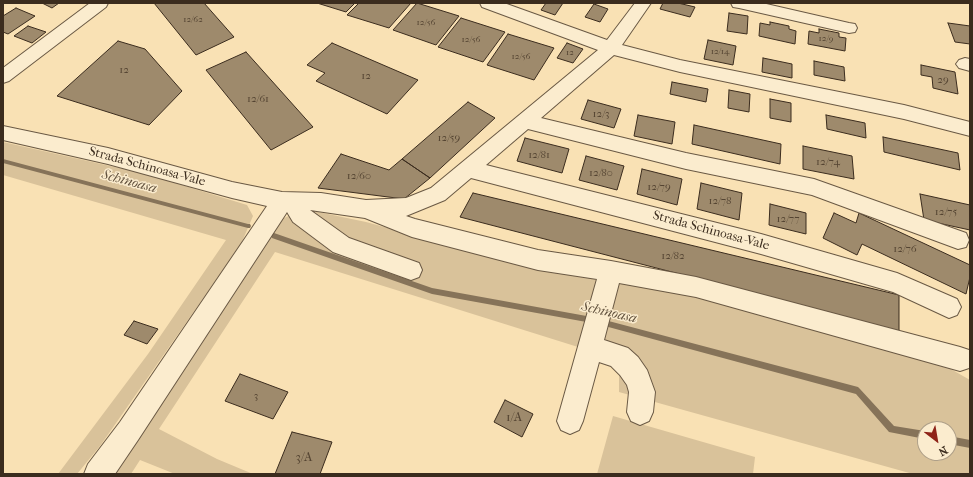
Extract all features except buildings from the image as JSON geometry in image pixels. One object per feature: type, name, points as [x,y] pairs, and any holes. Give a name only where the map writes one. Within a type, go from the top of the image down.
[{"type":"street","points":[[3,77],[100,3]]},
{"type":"street","points":[[488,3],[611,48],[680,66],[904,112],[970,129]]},
{"type":"street","name":"Strada Schinoasa-Vale","points":[[3,133],[108,156],[232,190],[286,201],[321,202],[366,209],[407,207],[438,194],[611,48],[643,3]]},
{"type":"street","points":[[740,3],[849,28]]},
{"type":"street","points":[[525,121],[686,161],[814,187],[958,240]]},
{"type":"street","name":"Strada Schinoasa-Vale","points":[[468,169],[776,248],[897,283],[949,307]]},
{"type":"street","points":[[98,474],[134,424],[286,201],[301,216],[341,245],[411,270]]},
{"type":"street","name":"Strada Schinoasa-Vale","points":[[366,209],[418,230],[538,260],[611,271],[696,288],[960,359]]},
{"type":"street","points":[[570,421],[611,271]]},
{"type":"street","points":[[593,341],[619,357],[629,366],[638,379],[642,392],[640,412]]},
{"type":"shaded area","points":[[3,142],[146,174],[247,205],[253,216],[241,244],[100,446],[77,474],[58,474],[148,354],[226,240],[3,175]]},
{"type":"shaded area","points":[[304,209],[366,222],[469,250],[577,276],[686,294],[942,364],[970,380],[970,474],[913,474],[619,392],[619,366],[578,347],[275,252],[159,429],[217,459],[253,474],[175,474],[140,460],[131,474],[111,474],[282,219]]},
{"type":"shaded area","points":[[613,416],[755,457],[753,474],[597,474]]},
{"type":"waterway","name":"Schinoasa","points":[[3,161],[248,226]]},
{"type":"waterway","name":"Schinoasa","points":[[274,236],[432,291],[592,320]]},
{"type":"waterway","name":"Schinoasa","points":[[601,322],[858,391],[892,429],[917,434]]},
{"type":"waterway","name":"Schinoasa","points":[[957,442],[970,444]]}]
